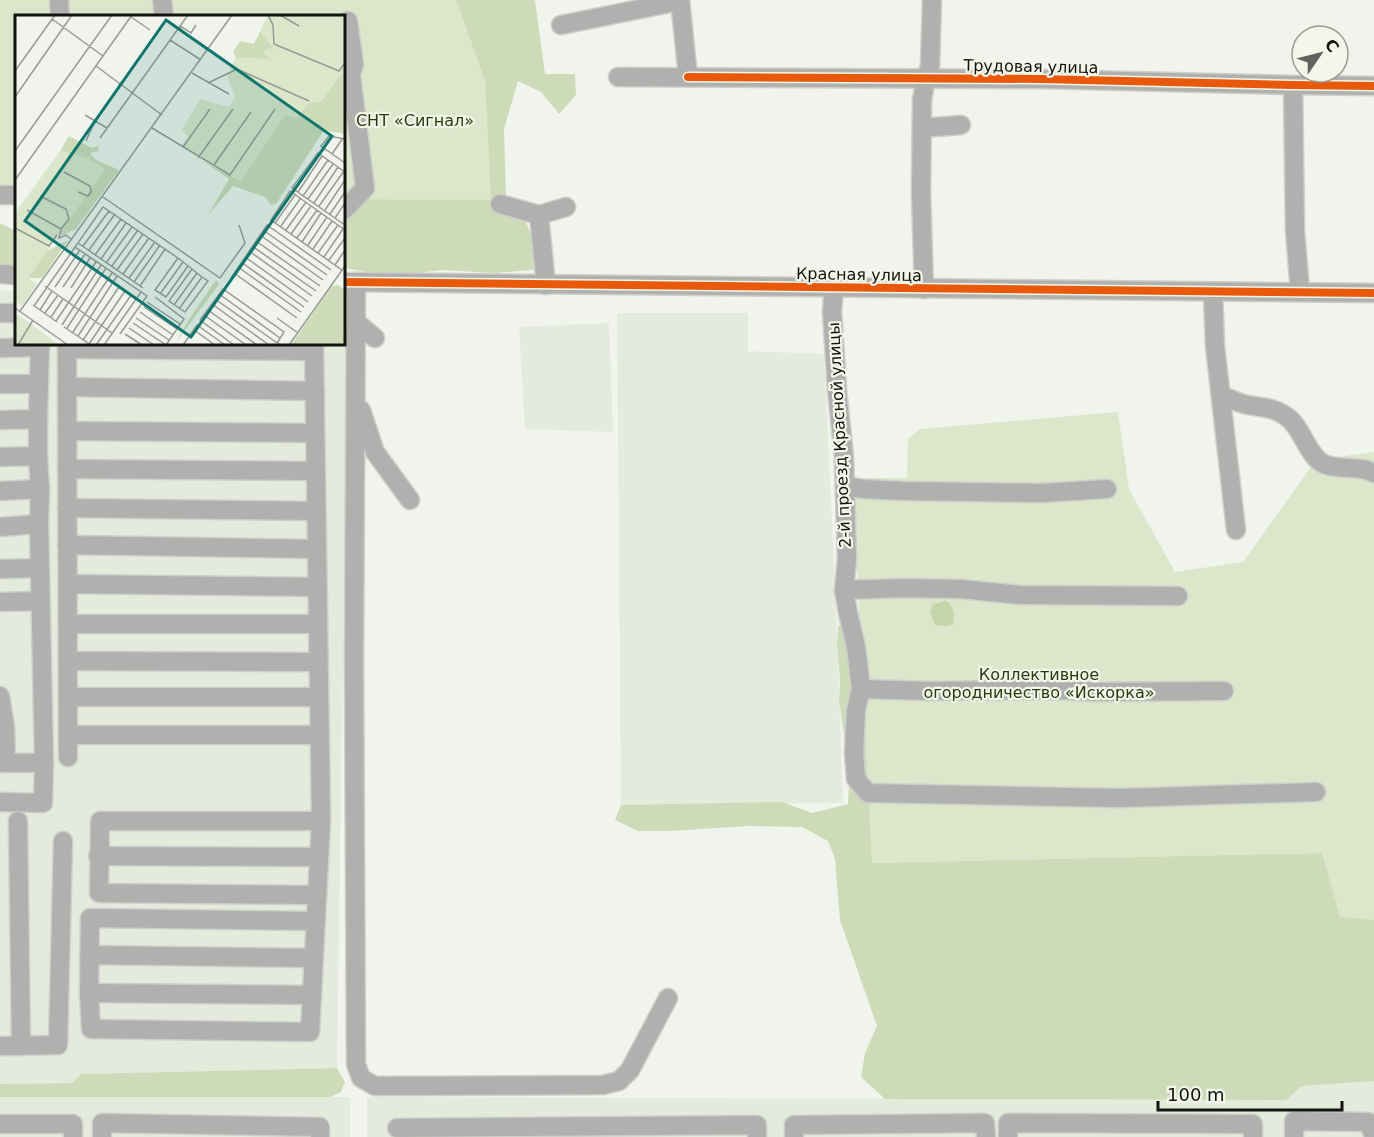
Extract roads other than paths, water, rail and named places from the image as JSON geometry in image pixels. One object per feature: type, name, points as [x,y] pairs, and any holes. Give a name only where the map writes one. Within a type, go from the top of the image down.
[{"type":"street","points":[[59,0],[60,15]]},
{"type":"street","points":[[162,0],[164,15]]},
{"type":"street","points":[[924,289],[921,193],[922,100],[930,66],[932,0]]},
{"type":"street","points":[[561,25],[680,1],[688,77]]},
{"type":"street","points":[[345,209],[365,188],[351,75],[354,64],[348,21]]},
{"type":"street","name":"Трудовая улица","points":[[618,77],[1040,79],[1374,86]]},
{"type":"street","points":[[1293,85],[1295,231],[1300,291]]},
{"type":"street","points":[[922,128],[961,125]]},
{"type":"street","points":[[500,204],[539,215],[566,207]]},
{"type":"street","points":[[539,215],[546,285]]},
{"type":"street","points":[[352,283],[356,322],[354,660],[356,1064],[361,1078],[375,1086],[603,1085],[619,1081],[630,1070],[668,998]]},
{"type":"street","name":"Красная улица","points":[[352,283],[1374,293]]},
{"type":"street","name":"2-й проезд Красной улицы","points":[[834,287],[833,323],[845,486],[847,559],[844,590],[856,647],[861,689],[856,710],[854,753],[856,779],[868,793],[1119,798],[1316,792]]},
{"type":"street","points":[[1213,292],[1215,346],[1236,530]]},
{"type":"street","points":[[356,322],[375,338]]},
{"type":"street","points":[[0,348],[40,345],[38,456],[44,763],[43,803],[0,802]]},
{"type":"street","points":[[68,757],[67,346],[314,347],[321,821],[316,921],[310,1032],[91,1029],[90,918],[316,921]]},
{"type":"street","points":[[0,384],[38,384]]},
{"type":"street","points":[[67,387],[315,391]]},
{"type":"street","points":[[356,395],[375,452],[410,500]]},
{"type":"street","points":[[1221,395],[1234,402],[1265,406],[1287,416],[1322,464],[1363,469],[1374,474]]},
{"type":"street","points":[[0,420],[38,419]]},
{"type":"street","points":[[67,431],[315,433]]},
{"type":"street","points":[[0,457],[38,456]]},
{"type":"street","points":[[67,469],[316,471]]},
{"type":"street","points":[[845,486],[903,491],[1042,493],[1107,489]]},
{"type":"street","points":[[0,491],[39,489]]},
{"type":"street","points":[[67,508],[316,511]]},
{"type":"street","points":[[0,527],[39,524]]},
{"type":"street","points":[[68,545],[317,549]]},
{"type":"street","points":[[0,569],[40,568]]},
{"type":"street","points":[[68,584],[318,586]]},
{"type":"street","points":[[844,590],[961,589],[1021,595],[1178,596]]},
{"type":"street","points":[[0,602],[40,602]]},
{"type":"street","points":[[68,624],[318,624]]},
{"type":"street","points":[[68,661],[318,662]]},
{"type":"street","points":[[861,689],[929,692],[1224,691]]},
{"type":"street","points":[[0,696],[3,763],[44,763]]},
{"type":"street","points":[[68,697],[319,697]]},
{"type":"street","points":[[68,735],[319,735]]},
{"type":"street","points":[[18,821],[21,1046]]},
{"type":"street","points":[[317,895],[99,894],[98,856],[100,821],[321,821]]},
{"type":"street","points":[[0,1046],[58,1045],[63,841]]},
{"type":"street","points":[[98,856],[319,857]]},
{"type":"street","points":[[89,956],[314,958]]},
{"type":"street","points":[[89,993],[312,995]]},
{"type":"street","points":[[1294,1137],[1294,1121],[1368,1122],[1374,1136]]},
{"type":"street","points":[[102,1137],[102,1123],[140,1130],[176,1131],[286,1132],[320,1127],[320,1137]]},
{"type":"street","points":[[794,1137],[794,1125],[985,1123],[986,1137]]},
{"type":"street","points":[[1008,1137],[1008,1123],[1253,1124],[1253,1137]]},
{"type":"street","points":[[1,1128],[39,1131],[73,1124],[73,1137]]},
{"type":"street","points":[[397,1128],[432,1132],[611,1132],[722,1131],[757,1125],[757,1137]]},
{"type":"park label","name":"СНТ «Сигнал»","points":[[415,120]]},
{"type":"park label","name":"Коллективное огородничество «Искорка»","points":[[1039,683]]}]
